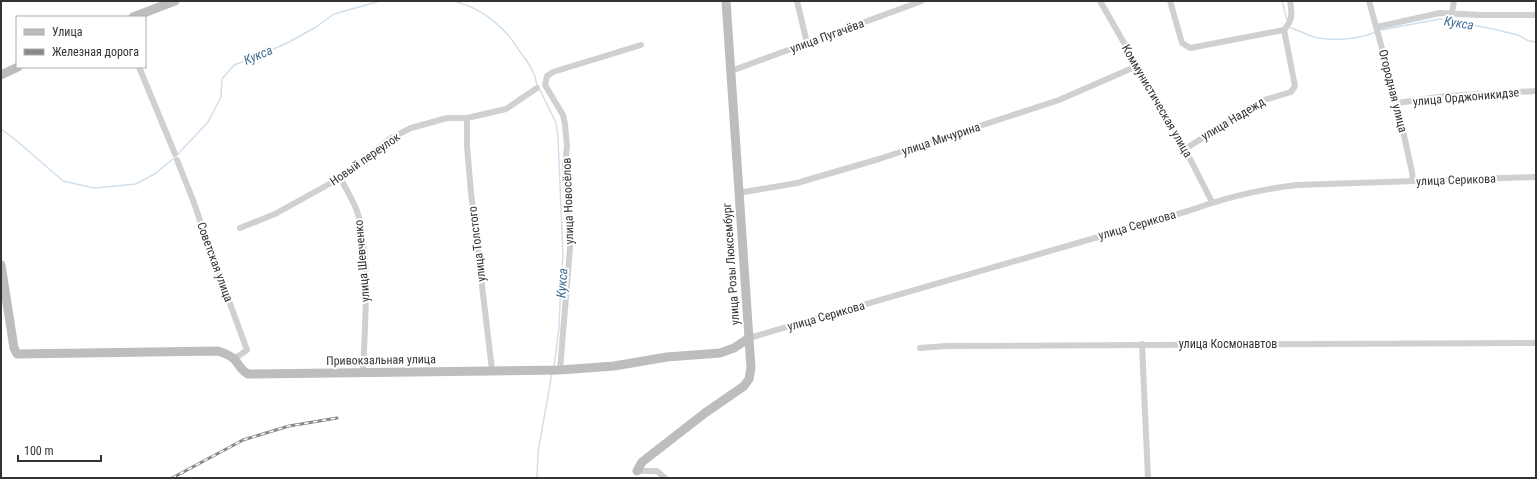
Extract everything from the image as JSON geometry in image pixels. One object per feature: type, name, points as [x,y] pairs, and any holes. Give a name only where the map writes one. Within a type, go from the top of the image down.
[{"type":"street","points":[[136,16],[175,1]]},
{"type":"street","name":"улица Розы Люксембург","points":[[636,471],[642,462],[705,413],[744,386],[749,379],[751,368],[726,1]]},
{"type":"street","points":[[797,1],[807,43]]},
{"type":"street","name":"улица Пугачёва","points":[[731,71],[922,1]]},
{"type":"street","points":[[1170,1],[1182,43],[1190,48],[1284,30],[1290,23],[1292,15],[1290,1]]},
{"type":"street","name":"Огородная улица","points":[[1369,1],[1397,103],[1413,181]]},
{"type":"street","points":[[1452,12],[1454,1]]},
{"type":"street","name":"Коммунистическая улица","points":[[1103,2],[1137,66],[1185,149],[1212,202]]},
{"type":"street","points":[[1377,27],[1440,13],[1452,12],[1480,15],[1536,15]]},
{"type":"street","name":"улица Надежд","points":[[1185,149],[1261,100],[1291,92],[1295,86],[1284,30]]},
{"type":"street","name":"улица Новосёлов","points":[[556,370],[570,248],[565,167],[567,146],[566,124],[563,115],[545,85],[547,76],[553,72],[641,45]]},
{"type":"street","name":"улица Мичурина","points":[[738,193],[797,183],[894,154],[1059,100],[1137,66]]},
{"type":"street","points":[[1,74],[16,68]]},
{"type":"street","name":"Советская улица","points":[[139,68],[194,200],[207,241],[247,350],[234,360]]},
{"type":"street","name":"Новый переулок","points":[[240,228],[275,214],[340,178],[391,138],[411,128],[447,118],[467,118],[506,109],[538,88]]},
{"type":"street","name":"улица Орджоникидзе","points":[[1397,103],[1445,96],[1536,91]]},
{"type":"street","name":"улица Толстого","points":[[467,118],[467,146],[471,193],[492,370]]},
{"type":"street","name":"улица Серикова","points":[[748,338],[1212,202],[1267,188],[1297,185],[1536,177]]},
{"type":"street","name":"улица Шевченко","points":[[340,178],[351,197],[358,216],[363,246],[366,293],[363,372]]},
{"type":"street","name":"Привокзальная улица","points":[[1,265],[14,348],[18,354],[218,352],[226,354],[234,360],[241,370],[248,374],[556,370],[614,366],[667,357],[720,353],[734,348],[748,338]]},
{"type":"street","name":"улица Космонавтов","points":[[920,348],[946,346],[1142,344],[1536,343]]},
{"type":"street","points":[[1142,344],[1148,478]]},
{"type":"street","points":[[636,471],[657,471],[665,478]]},
{"type":"waterway","name":"Кукса","points":[[178,154],[208,122],[221,97],[222,79],[234,65],[289,42],[316,27],[334,14],[380,1]]},
{"type":"waterway","name":"Кукса","points":[[453,1],[476,9],[490,18],[502,29],[511,39],[529,65],[535,76],[537,85]]},
{"type":"waterway","name":"Кукса","points":[[1282,1],[1287,20]]},
{"type":"waterway","name":"Кукса","points":[[1381,30],[1440,19],[1493,29],[1518,35],[1529,41],[1536,42]]},
{"type":"waterway","name":"Кукса","points":[[1291,28],[1325,39],[1355,38],[1376,32]]},
{"type":"waterway","name":"Кукса","points":[[540,90],[556,123],[558,137],[563,255],[559,328],[554,367]]},
{"type":"waterway","name":"Кукса","points":[[1,129],[63,181],[94,188],[136,184],[156,173],[174,158]]},
{"type":"waterway","name":"Кукса","points":[[537,478],[538,452],[552,373]]},
{"type":"railway","points":[[172,478],[243,440],[289,426],[337,418]]}]
